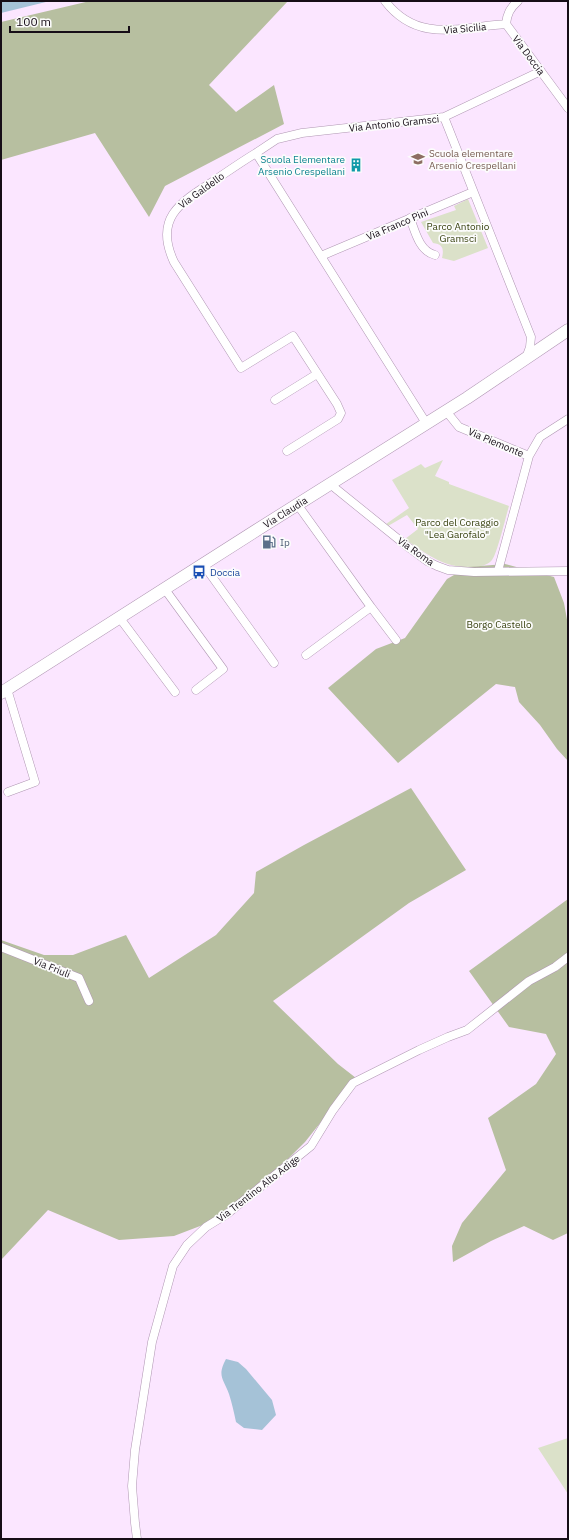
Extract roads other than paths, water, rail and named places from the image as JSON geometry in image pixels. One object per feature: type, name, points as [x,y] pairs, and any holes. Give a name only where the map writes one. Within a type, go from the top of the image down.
[{"type":"main road","name":"Via Claudia","points":[[4,691],[164,588],[446,411],[568,330]]},
{"type":"street","name":"Via Sicilia","points":[[385,1],[405,20],[430,29],[449,30],[506,24]]},
{"type":"street","points":[[506,24],[507,15],[518,1]]},
{"type":"street","name":"Via Doccia","points":[[506,24],[568,108]]},
{"type":"street","points":[[444,117],[541,71]]},
{"type":"street","name":"Via Antonio Gramsci","points":[[256,153],[277,139],[302,133],[444,117],[531,337]]},
{"type":"street","points":[[256,153],[426,423]]},
{"type":"street","name":"Via Galdello","points":[[256,153],[190,196],[176,208],[168,222],[166,237],[168,251],[174,262],[240,368],[293,336],[337,404],[341,413],[338,420],[287,451]]},
{"type":"street","name":"Via Franco Pini","points":[[321,256],[473,192]]},
{"type":"street","points":[[410,218],[421,244],[426,250],[435,255]]},
{"type":"street","points":[[526,359],[530,347],[531,337],[546,345]]},
{"type":"street","points":[[275,400],[317,374]]},
{"type":"street","name":"Via Piemonte","points":[[446,411],[459,426],[529,456]]},
{"type":"street","points":[[498,571],[529,456],[540,437],[568,419]]},
{"type":"street","name":"Via Roma","points":[[330,484],[427,561],[448,570],[474,572],[568,571]]},
{"type":"street","points":[[297,504],[396,640]]},
{"type":"street","points":[[203,564],[274,663]]},
{"type":"street","points":[[164,588],[223,669],[196,690]]},
{"type":"street","points":[[306,655],[371,607]]},
{"type":"street","points":[[120,617],[175,692]]},
{"type":"street","points":[[4,691],[35,782],[8,792]]},
{"type":"street","name":"Via Friuli","points":[[1,947],[79,978],[89,1001]]},
{"type":"street","name":"Via Trentino Alto Adige","points":[[137,1539],[132,1486],[135,1450],[152,1342],[173,1266],[187,1245],[206,1227],[232,1210],[311,1146],[333,1110],[353,1083],[419,1050],[467,1030],[529,981],[555,967],[568,957]]},
{"type":"water","points":[[1,1],[50,1],[1,13]]},
{"type":"water","points":[[226,1359],[238,1362],[246,1369],[272,1400],[276,1415],[262,1430],[244,1428],[236,1422],[230,1397],[221,1373]]},
{"type":"place","name":"Scuola elementare Arsenio Crespellani","points":[[418,159]]},
{"type":"place","name":"Scuola Elementare Arsenio Crespellani","points":[[356,165]]},
{"type":"place","name":"Ip","points":[[269,542]]},
{"type":"place","name":"Doccia","points":[[199,572]]},
{"type":"park label","name":"Parco Antonio Gramsci","points":[[458,232]]},
{"type":"park label","name":"Parco del Coraggio \"Lea Garofalo\"","points":[[457,528]]},
{"type":"park label","name":"Borgo Castello","points":[[499,624]]}]
